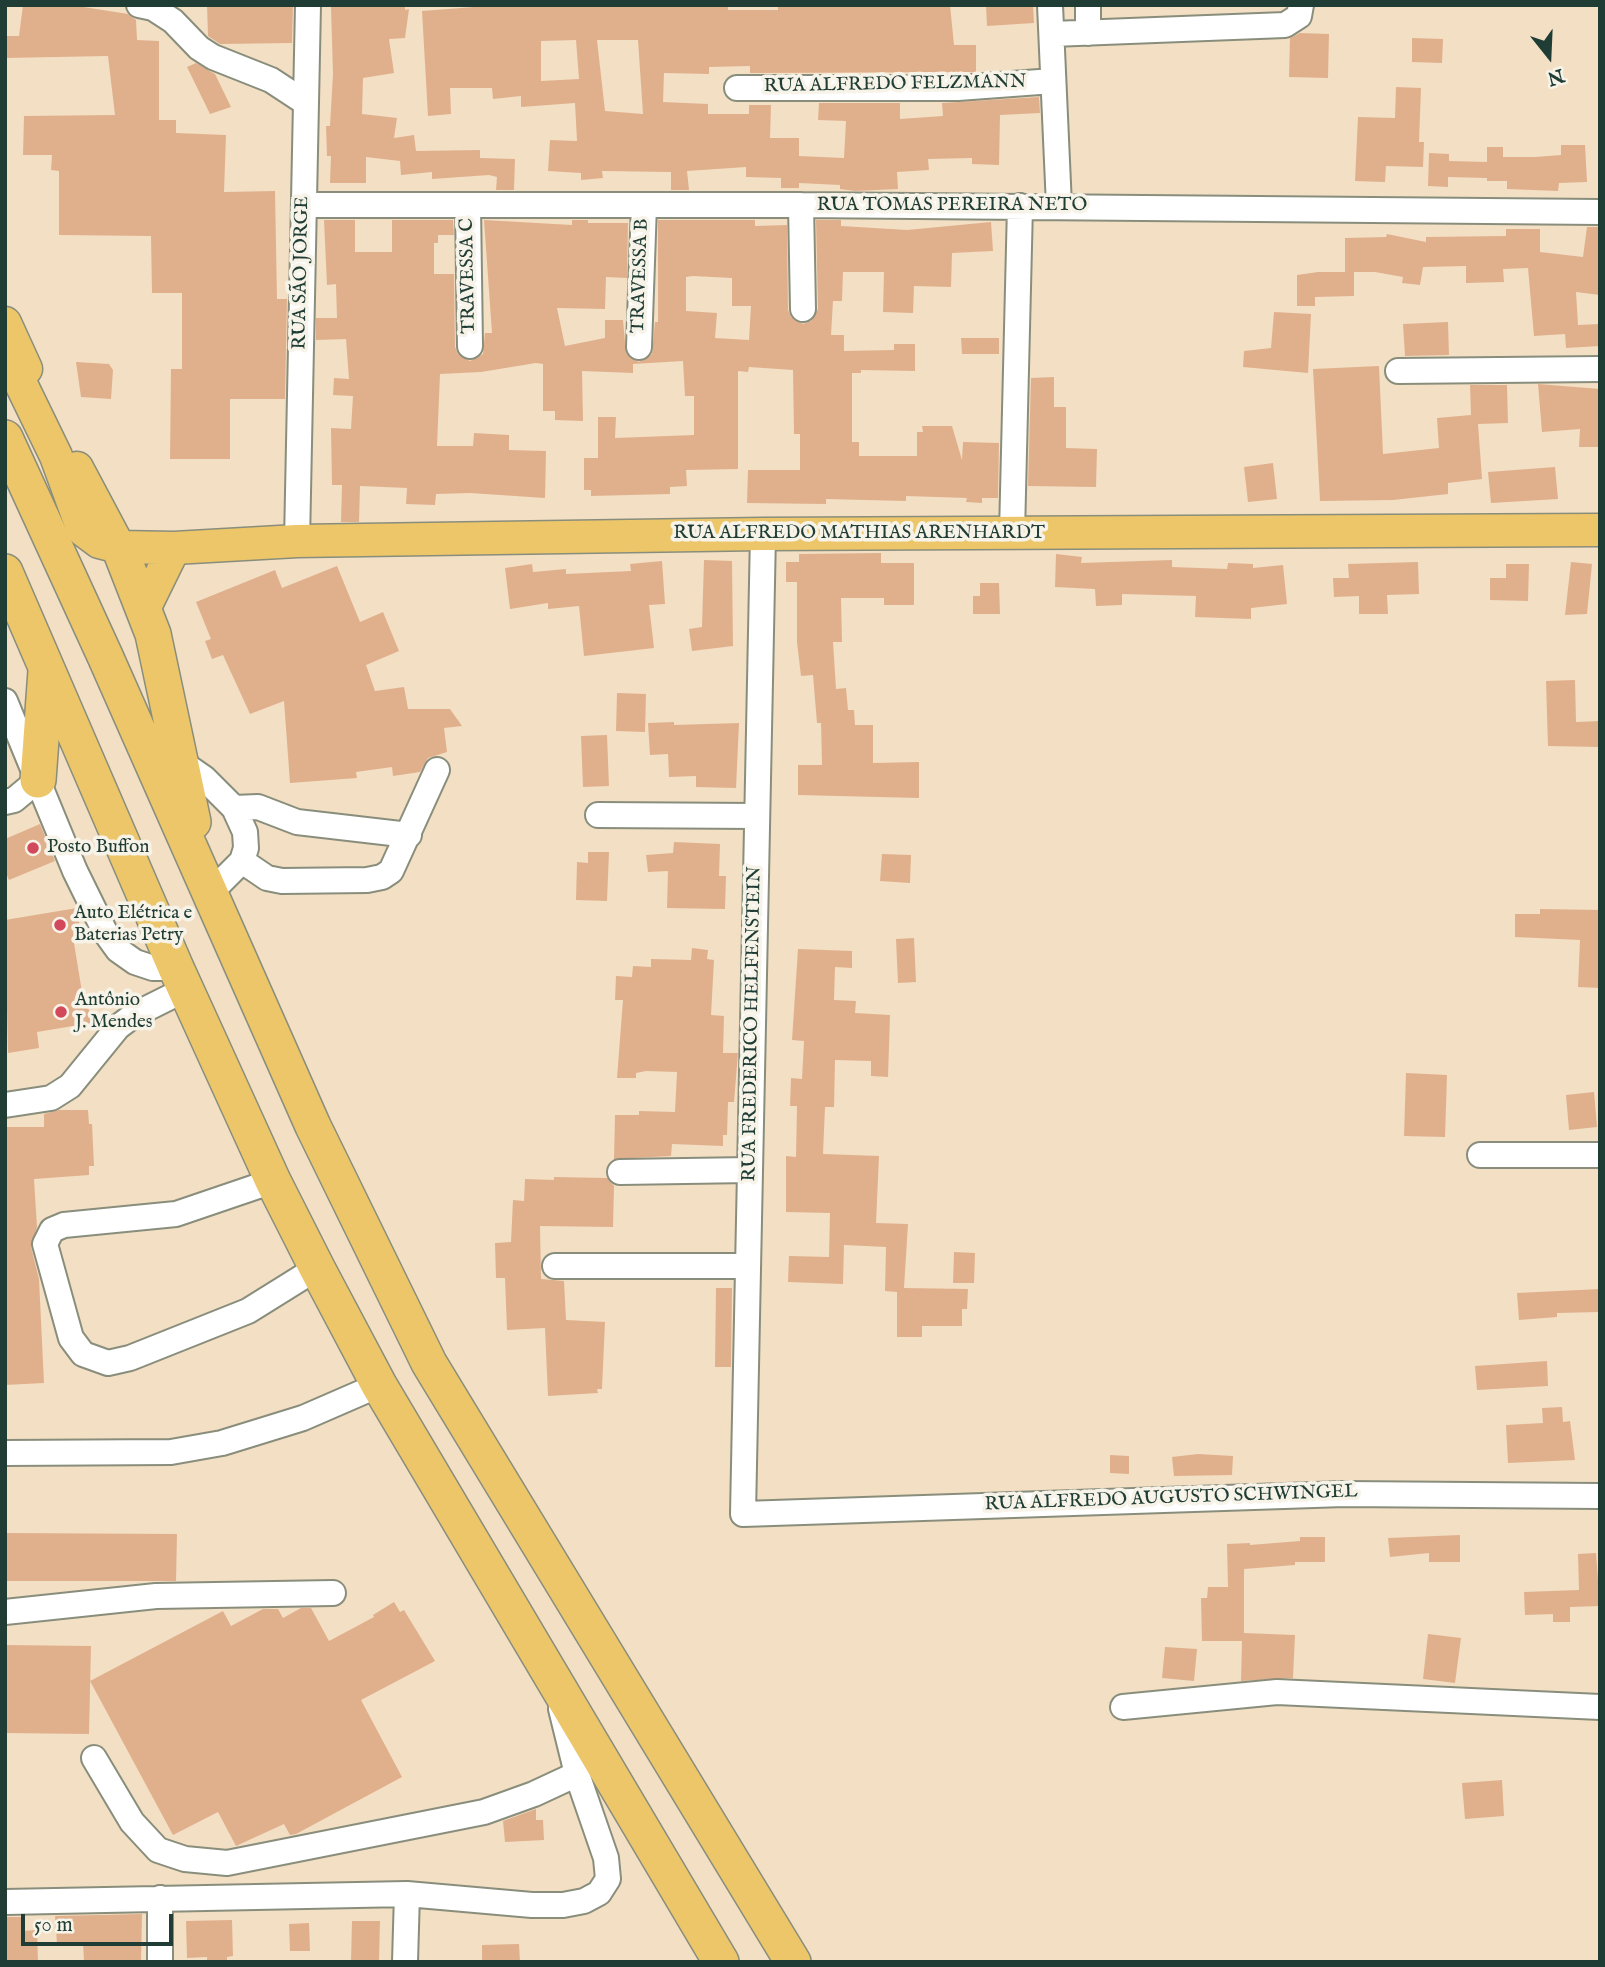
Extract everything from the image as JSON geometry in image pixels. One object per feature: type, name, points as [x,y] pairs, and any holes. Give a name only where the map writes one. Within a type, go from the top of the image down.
[{"type":"highway","points":[[5,438],[105,656],[313,1126],[429,1363],[793,1962]]},
{"type":"highway","points":[[118,547],[145,607],[160,660],[209,894]]},
{"type":"highway","points":[[5,572],[181,979],[273,1181],[317,1268],[379,1385],[721,1962]]},
{"type":"highway","points":[[38,780],[46,664]]},
{"type":"main road","points":[[5,323],[118,547]]},
{"type":"main road","points":[[5,351],[56,456],[83,530],[99,542],[118,547]]},
{"type":"main road","name":"RUA ALFREDO MATHIAS ARENHARDT","points":[[118,547],[174,548],[297,541],[763,534],[1600,530]]},
{"type":"main road","points":[[145,607],[174,548]]},
{"type":"street","points":[[139,5],[153,8],[173,21],[199,48],[213,57],[271,80],[306,103]]},
{"type":"street","name":"RUA SÃO JORGE","points":[[297,541],[308,5]]},
{"type":"street","points":[[1051,5],[1059,206]]},
{"type":"street","points":[[1088,5],[1088,33]]},
{"type":"street","points":[[1052,34],[1285,26],[1299,16],[1301,5]]},
{"type":"street","name":"RUA ALFREDO FELZMANN","points":[[737,88],[958,88],[1053,81]]},
{"type":"street","name":"RUA TOMAS PEREIRA NETO","points":[[304,205],[1059,206],[1600,212]]},
{"type":"street","name":"TRAVESSA C","points":[[468,205],[470,346]]},
{"type":"street","name":"TRAVESSA B","points":[[639,347],[644,205]]},
{"type":"street","points":[[801,205],[803,309]]},
{"type":"street","points":[[1012,533],[1020,206]]},
{"type":"street","points":[[1398,370],[1600,369]]},
{"type":"street","name":"RUA FREDERICO HELFENSTEIN","points":[[743,1514],[763,534]]},
{"type":"street","points":[[5,701],[75,871],[105,932],[118,950],[135,962],[181,979]]},
{"type":"street","points":[[181,762],[204,778],[234,808],[245,832],[246,848],[242,861],[209,894]]},
{"type":"street","points":[[242,861],[267,878],[282,881],[367,880],[391,871],[437,770]]},
{"type":"street","points":[[5,802],[20,796],[38,780]]},
{"type":"street","points":[[234,808],[258,807],[297,822],[408,835]]},
{"type":"street","points":[[598,816],[757,816]]},
{"type":"street","points":[[5,1105],[51,1098],[70,1086],[118,1027],[181,979]]},
{"type":"street","points":[[1480,1155],[1600,1155]]},
{"type":"street","points":[[620,1172],[750,1170]]},
{"type":"street","points":[[273,1181],[176,1214],[64,1226],[52,1230],[45,1244],[71,1338],[83,1354],[108,1363],[130,1359],[248,1311],[317,1268]]},
{"type":"street","points":[[555,1266],[748,1266]]},
{"type":"street","points":[[5,1452],[171,1452],[222,1443],[303,1418],[379,1385]]},
{"type":"street","name":"RUA ALFREDO AUGUSTO SCHWINGEL","points":[[743,1514],[1344,1494],[1600,1496]]},
{"type":"street","points":[[5,1612],[156,1596],[333,1593]]},
{"type":"street","points":[[5,1902],[407,1894],[563,1905],[584,1901],[599,1893],[608,1879],[606,1858],[577,1774],[555,1684]]},
{"type":"street","points":[[1123,1707],[1277,1692],[1600,1707]]},
{"type":"street","points":[[94,1758],[132,1822],[158,1850],[185,1859],[227,1863],[484,1812],[534,1794],[577,1774]]},
{"type":"street","points":[[405,1962],[407,1894]]},
{"type":"street","points":[[160,1898],[160,1962]]},
{"type":"building","points":[[23,5],[71,5],[128,14],[136,20],[137,40],[159,41],[159,120],[176,120],[176,133],[226,135],[224,192],[275,191],[277,299],[287,299],[285,399],[230,399],[230,459],[170,459],[171,369],[182,369],[182,293],[152,293],[151,236],[59,235],[59,171],[51,170],[52,155],[23,155],[24,116],[115,115],[108,56],[5,58],[5,36],[19,36]]},
{"type":"building","points":[[207,5],[293,5],[292,43],[220,44],[208,36]]},
{"type":"building","points":[[405,5],[405,10],[409,9],[405,38],[389,39],[394,73],[363,78],[362,114],[397,118],[394,138],[414,135],[416,151],[480,150],[480,158],[515,159],[514,190],[496,190],[497,177],[489,175],[432,179],[432,172],[401,175],[400,161],[366,157],[366,183],[330,183],[331,156],[327,156],[326,126],[330,126],[333,74],[331,7]]},
{"type":"building","points":[[500,5],[728,5],[728,10],[778,10],[778,5],[950,5],[954,45],[976,45],[976,72],[750,73],[750,66],[709,67],[709,74],[664,73],[663,102],[708,104],[708,114],[749,114],[749,105],[771,105],[770,138],[799,138],[799,156],[844,158],[846,121],[818,120],[819,103],[900,103],[900,119],[943,116],[942,103],[1039,97],[1040,113],[1000,115],[999,165],[972,164],[972,158],[928,159],[929,170],[897,172],[898,189],[855,191],[840,189],[840,185],[799,183],[799,188],[781,188],[781,178],[746,177],[746,167],[687,171],[689,190],[671,190],[671,172],[602,171],[603,178],[581,180],[581,173],[548,171],[550,140],[577,141],[575,103],[521,107],[521,96],[493,99],[492,88],[450,88],[451,114],[428,116],[422,11]],"holes":[[[576,40],[579,79],[541,81],[541,41]],[[597,40],[638,40],[643,114],[605,111]]]},
{"type":"building","points":[[986,5],[1033,5],[1034,23],[987,26]]},
{"type":"building","points":[[1300,33],[1329,34],[1328,78],[1289,77],[1290,38]]},
{"type":"building","points":[[1412,38],[1443,39],[1442,63],[1412,62]]},
{"type":"building","points":[[196,63],[215,74],[231,107],[210,114],[187,67]]},
{"type":"building","points":[[1396,87],[1421,88],[1419,142],[1424,142],[1423,167],[1386,166],[1385,182],[1355,181],[1358,117],[1395,118]]},
{"type":"building","points":[[1561,145],[1585,145],[1587,182],[1559,183],[1558,191],[1507,189],[1507,181],[1448,177],[1448,187],[1428,186],[1429,153],[1449,154],[1449,161],[1487,162],[1487,147],[1503,147],[1503,157],[1535,157],[1561,155]]},
{"type":"building","points":[[324,220],[355,220],[355,252],[392,252],[392,220],[453,220],[454,235],[438,235],[438,243],[434,243],[434,274],[454,274],[455,347],[458,354],[470,361],[483,354],[485,333],[492,333],[484,220],[572,225],[572,220],[588,220],[588,223],[628,223],[627,278],[606,277],[605,309],[557,308],[565,346],[605,338],[605,320],[623,320],[626,353],[639,362],[652,354],[655,322],[658,322],[658,220],[755,220],[755,226],[787,225],[788,310],[791,317],[803,324],[811,321],[818,309],[816,220],[841,220],[841,226],[907,230],[991,222],[993,251],[952,253],[951,287],[914,286],[913,313],[883,312],[884,272],[843,272],[842,301],[833,301],[831,335],[844,335],[844,351],[894,350],[894,344],[915,344],[915,371],[861,370],[861,373],[852,373],[852,442],[859,442],[859,456],[917,456],[917,432],[923,432],[922,426],[952,426],[962,460],[963,442],[999,443],[998,498],[982,498],[982,503],[966,502],[967,498],[906,496],[906,501],[826,499],[826,504],[747,503],[748,470],[800,470],[800,434],[794,434],[793,370],[749,367],[748,372],[738,371],[738,469],[686,470],[687,486],[670,487],[670,494],[591,496],[591,490],[584,490],[584,458],[598,458],[598,417],[616,417],[615,438],[694,435],[694,396],[685,396],[683,361],[633,364],[633,373],[582,371],[583,421],[555,420],[555,411],[543,411],[543,364],[536,363],[481,372],[440,374],[437,446],[473,446],[474,433],[509,435],[509,450],[546,451],[545,498],[470,493],[436,494],[435,505],[406,504],[407,488],[360,486],[359,522],[341,522],[342,485],[332,485],[331,428],[351,429],[353,396],[333,395],[334,378],[349,379],[346,339],[316,340],[316,318],[337,318],[336,284],[327,285]],"holes":[[[686,277],[732,278],[732,306],[751,306],[749,340],[715,338],[717,313],[686,311]]]},
{"type":"building","points":[[1587,227],[1600,227],[1600,295],[1576,292],[1578,325],[1600,324],[1600,346],[1566,348],[1565,334],[1534,336],[1528,268],[1503,269],[1504,282],[1466,283],[1466,266],[1423,267],[1420,285],[1402,283],[1403,277],[1375,272],[1345,272],[1345,238],[1386,237],[1387,234],[1426,242],[1426,237],[1506,236],[1506,229],[1540,229],[1540,252],[1583,257]]},
{"type":"building","points":[[1354,272],[1354,296],[1315,297],[1315,306],[1297,306],[1297,275]]},
{"type":"building","points":[[1274,312],[1311,314],[1308,373],[1243,367],[1244,351],[1271,348]]},
{"type":"building","points":[[1448,322],[1449,355],[1405,356],[1403,324]]},
{"type":"building","points":[[961,338],[999,338],[999,354],[962,354]]},
{"type":"building","points":[[76,362],[109,364],[113,370],[111,399],[81,397]]},
{"type":"building","points":[[1379,366],[1383,454],[1439,448],[1437,418],[1471,415],[1470,385],[1507,385],[1508,423],[1478,424],[1482,479],[1448,483],[1448,494],[1393,500],[1320,501],[1313,369]]},
{"type":"building","points":[[1054,377],[1054,407],[1066,407],[1066,448],[1097,449],[1096,487],[1028,486],[1031,378]]},
{"type":"building","points":[[1538,384],[1600,389],[1600,447],[1579,447],[1580,429],[1542,432]]},
{"type":"building","points":[[1273,463],[1277,499],[1248,502],[1244,467]]},
{"type":"building","points":[[1555,467],[1558,499],[1491,503],[1488,472]]},
{"type":"building","points":[[881,553],[881,563],[914,563],[914,605],[884,605],[884,598],[841,598],[842,642],[833,642],[836,689],[846,688],[848,710],[854,710],[855,725],[873,725],[873,763],[919,762],[919,798],[798,795],[798,765],[822,765],[821,723],[817,723],[813,675],[801,676],[797,642],[797,582],[786,582],[786,562],[799,562],[799,554]]},
{"type":"building","points":[[1056,554],[1082,557],[1081,563],[1172,560],[1172,567],[1227,569],[1228,563],[1253,564],[1253,568],[1283,565],[1287,604],[1251,608],[1251,619],[1195,617],[1196,596],[1122,594],[1122,605],[1096,606],[1095,589],[1055,587]]},
{"type":"building","points":[[704,560],[732,561],[733,646],[692,651],[689,629],[702,627]]},
{"type":"building","points":[[662,561],[665,604],[649,605],[654,648],[584,656],[579,606],[548,609],[548,603],[510,609],[505,568],[532,564],[533,572],[566,569],[566,574],[631,571],[630,564]]},
{"type":"building","points":[[1418,562],[1419,594],[1387,595],[1388,614],[1359,614],[1359,596],[1334,597],[1333,578],[1349,578],[1348,564]]},
{"type":"building","points":[[1571,562],[1592,564],[1587,614],[1565,615]]},
{"type":"building","points":[[1506,564],[1529,564],[1528,601],[1490,600],[1490,578],[1506,578]]},
{"type":"building","points":[[337,566],[360,622],[383,612],[399,651],[366,665],[375,691],[404,687],[408,709],[450,709],[462,726],[444,728],[447,752],[428,758],[420,772],[393,776],[392,767],[356,772],[357,778],[290,783],[284,701],[250,714],[223,655],[212,659],[205,641],[211,639],[196,602],[275,570],[282,588]]},
{"type":"building","points":[[980,583],[999,583],[1000,614],[973,614],[973,596],[980,596]]},
{"type":"building","points":[[1575,680],[1576,722],[1600,721],[1600,747],[1548,746],[1546,681]]},
{"type":"building","points":[[617,693],[646,694],[645,732],[616,731]]},
{"type":"building","points":[[674,722],[674,725],[739,723],[736,788],[696,787],[696,776],[669,777],[668,754],[650,755],[648,723]]},
{"type":"building","points":[[607,735],[609,786],[583,787],[581,736]]},
{"type":"building","name":"Posto Buffon","points":[[40,824],[55,861],[9,880],[5,871],[5,839]]},
{"type":"building","points":[[674,842],[720,844],[719,876],[726,876],[725,909],[667,908],[668,871],[648,872],[646,855],[673,853]]},
{"type":"building","points":[[588,852],[609,852],[607,901],[576,900],[577,862],[588,863]]},
{"type":"building","points":[[882,854],[911,855],[910,883],[880,881]]},
{"type":"building","points":[[77,908],[81,936],[73,937],[82,992],[86,992],[91,1023],[37,1032],[39,1048],[8,1053],[5,920]]},
{"type":"building","points":[[1540,909],[1600,910],[1600,988],[1578,987],[1580,940],[1515,937],[1515,914],[1540,914]]},
{"type":"building","points":[[914,938],[916,982],[898,983],[896,939]]},
{"type":"building","points":[[692,948],[708,950],[707,959],[714,960],[711,1015],[724,1016],[723,1053],[738,1053],[734,1102],[728,1102],[727,1135],[723,1135],[723,1146],[672,1144],[671,1156],[614,1159],[615,1115],[639,1115],[639,1111],[675,1112],[677,1072],[646,1071],[636,1073],[636,1078],[617,1078],[623,1000],[615,1000],[616,976],[632,977],[633,966],[651,967],[651,959],[691,960]]},
{"type":"building","points":[[798,949],[852,951],[852,968],[835,967],[834,1000],[856,1001],[855,1013],[890,1015],[888,1077],[871,1076],[871,1061],[835,1060],[834,1107],[825,1107],[823,1154],[879,1156],[876,1223],[908,1224],[904,1288],[968,1289],[967,1309],[962,1309],[962,1326],[922,1326],[922,1337],[897,1337],[897,1292],[885,1291],[886,1247],[844,1245],[843,1284],[788,1282],[789,1256],[829,1257],[830,1213],[786,1212],[786,1156],[796,1157],[797,1106],[790,1106],[791,1078],[802,1079],[804,1041],[792,1040]]},
{"type":"building","points":[[1406,1073],[1447,1075],[1445,1137],[1404,1136]]},
{"type":"building","points":[[1594,1092],[1597,1127],[1569,1130],[1566,1095]]},
{"type":"building","points":[[59,1110],[88,1110],[89,1124],[92,1124],[94,1166],[89,1166],[89,1175],[34,1179],[37,1227],[31,1247],[39,1279],[44,1383],[5,1385],[5,1127],[44,1127],[44,1114]]},
{"type":"building","points":[[554,1177],[607,1178],[614,1186],[613,1227],[540,1226],[541,1279],[564,1281],[566,1320],[605,1322],[602,1389],[597,1389],[598,1393],[548,1396],[545,1328],[507,1330],[505,1278],[496,1278],[495,1243],[511,1242],[513,1200],[524,1201],[525,1179],[554,1180]]},
{"type":"building","points":[[954,1252],[975,1253],[974,1283],[953,1283]]},
{"type":"building","points":[[716,1288],[732,1288],[731,1367],[715,1367]]},
{"type":"building","points":[[1600,1289],[1600,1312],[1557,1313],[1557,1317],[1519,1320],[1517,1293]]},
{"type":"building","points":[[1547,1361],[1548,1386],[1477,1390],[1475,1366]]},
{"type":"building","points":[[1562,1407],[1563,1422],[1570,1421],[1575,1460],[1508,1463],[1506,1425],[1543,1423],[1542,1408]]},
{"type":"building","points":[[1198,1454],[1233,1456],[1232,1475],[1174,1476],[1172,1457]]},
{"type":"building","points":[[1110,1455],[1129,1456],[1129,1474],[1110,1473]]},
{"type":"building","points":[[5,1533],[177,1534],[176,1581],[5,1581]]},
{"type":"building","points":[[1460,1535],[1460,1562],[1429,1562],[1429,1553],[1390,1557],[1388,1538]]},
{"type":"building","points":[[1300,1537],[1325,1537],[1325,1562],[1295,1562],[1295,1565],[1244,1569],[1244,1633],[1295,1635],[1293,1678],[1241,1681],[1242,1641],[1202,1641],[1201,1598],[1207,1598],[1208,1587],[1228,1587],[1227,1544],[1300,1541]]},
{"type":"building","points":[[1596,1553],[1600,1606],[1570,1607],[1570,1622],[1553,1622],[1553,1614],[1525,1615],[1524,1592],[1579,1590],[1578,1554]]},
{"type":"building","points":[[394,1602],[400,1612],[404,1610],[435,1661],[361,1700],[402,1777],[296,1834],[290,1835],[284,1824],[236,1846],[218,1812],[173,1835],[90,1681],[223,1611],[231,1626],[263,1609],[278,1609],[283,1618],[301,1608],[311,1608],[329,1641],[374,1617],[373,1615]]},
{"type":"building","points":[[1428,1634],[1461,1638],[1455,1683],[1423,1679]]},
{"type":"building","points":[[5,1645],[91,1646],[89,1734],[5,1733]]},
{"type":"building","points":[[1165,1647],[1197,1649],[1194,1681],[1162,1678]]},
{"type":"building","points":[[1502,1780],[1504,1816],[1465,1819],[1462,1783]]},
{"type":"building","points":[[536,1809],[536,1820],[543,1820],[544,1840],[505,1842],[503,1821]]},
{"type":"building","points":[[142,1914],[141,1962],[84,1962],[83,1942],[57,1944],[55,1916]]},
{"type":"building","points":[[5,1917],[22,1917],[23,1931],[37,1930],[38,1962],[5,1962]]},
{"type":"building","points":[[232,1920],[233,1956],[227,1957],[227,1962],[207,1962],[207,1957],[187,1958],[186,1921]]},
{"type":"building","points":[[352,1921],[380,1921],[379,1962],[351,1962]]},
{"type":"building","points":[[309,1923],[310,1951],[290,1951],[289,1924]]},
{"type":"building","points":[[519,1944],[520,1962],[482,1962],[482,1945]]},
{"type":"place","name":"Posto Buffon","points":[[33,848]]},
{"type":"place","name":"Auto Elétrica e Baterias Petry","points":[[60,925]]},
{"type":"place","name":"Antônio J. Mendes","points":[[61,1012]]}]
